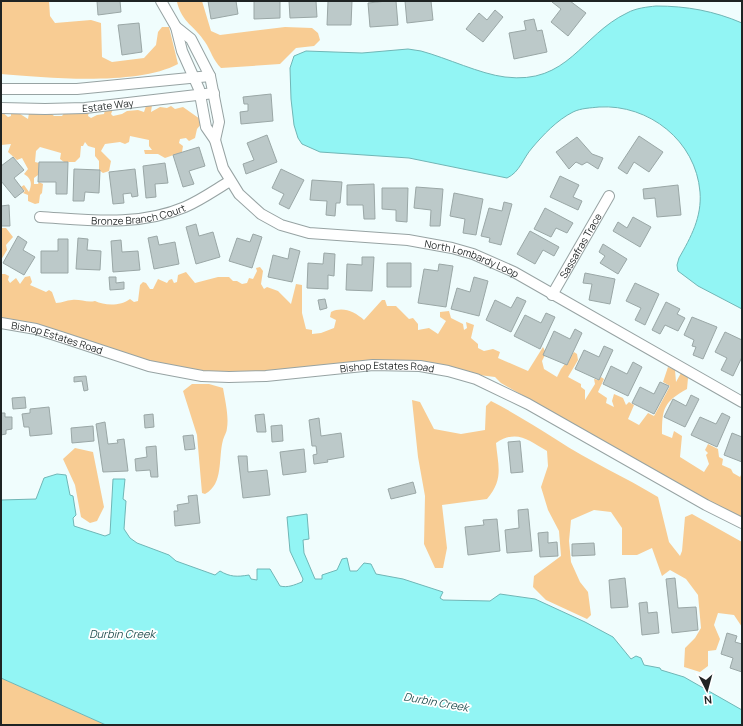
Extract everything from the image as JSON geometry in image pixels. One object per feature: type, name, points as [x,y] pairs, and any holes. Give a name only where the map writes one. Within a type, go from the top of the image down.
[{"type":"street","points":[[161,1],[176,28]]},
{"type":"street","name":"North Lombardy Loop","points":[[176,28],[182,51],[195,77],[200,92],[206,126],[215,140],[220,161],[230,181],[250,205],[268,218],[281,225],[309,233],[408,240],[452,248],[494,262],[742,402]]},
{"type":"street","name":"North Lombardy Loop","points":[[176,28],[191,39],[212,85],[219,122],[215,140]]},
{"type":"street","name":"Estate Way","points":[[1,89],[77,89],[195,77],[212,85]]},
{"type":"street","name":"Estate Way","points":[[1,108],[45,110],[85,108],[200,92],[212,85]]},
{"type":"street","name":"Bronze Branch Court","points":[[40,217],[110,221],[146,218],[184,207],[230,181]]},
{"type":"street","name":"Sassafras Trace","points":[[552,295],[609,196]]},
{"type":"street","name":"Bishop Estates Road","points":[[1,323],[54,335],[148,366],[202,376],[266,376],[373,365],[420,366],[448,371],[476,379],[528,404],[706,505],[742,523]]},
{"type":"shaded area","points":[[1,1],[49,1],[50,16],[55,23],[91,20],[101,23],[102,57],[112,62],[144,58],[156,45],[158,32],[162,27],[169,27],[178,64],[161,71],[116,78],[92,79],[1,74]]},
{"type":"shaded area","points":[[202,1],[211,31],[220,35],[285,27],[312,28],[318,33],[320,40],[314,46],[296,48],[280,64],[221,68],[201,37],[185,20],[179,9],[177,2]]},
{"type":"shaded area","points":[[152,105],[151,112],[160,107],[167,108],[171,106],[175,109],[183,107],[200,119],[202,123],[197,129],[195,138],[189,141],[186,138],[180,139],[179,143],[183,146],[182,152],[165,158],[158,154],[145,154],[144,150],[152,150],[149,146],[149,140],[130,136],[129,142],[125,144],[120,142],[105,144],[101,151],[111,161],[109,171],[103,173],[99,170],[99,161],[95,156],[95,148],[88,146],[85,142],[83,146],[81,146],[80,157],[75,162],[64,162],[60,159],[61,153],[40,147],[36,151],[35,162],[39,163],[38,175],[34,178],[34,184],[38,184],[39,182],[43,184],[42,193],[40,195],[39,203],[35,204],[28,201],[28,195],[23,193],[25,191],[21,187],[24,185],[29,192],[31,182],[24,174],[28,169],[22,158],[17,160],[8,152],[11,144],[1,145],[1,111],[8,117],[11,116],[11,112],[17,112],[28,119],[29,113],[45,115],[51,113],[54,116],[62,116],[65,112],[89,112],[88,116],[91,118],[104,114],[105,110],[113,109],[111,114],[113,116],[127,111],[138,110],[144,112],[146,106]]},
{"type":"shaded area","points":[[1,228],[6,228],[13,237],[6,245],[7,250],[1,260]]},
{"type":"shaded area","points":[[260,267],[263,271],[261,284],[264,289],[267,287],[278,291],[291,304],[296,284],[302,285],[302,313],[306,329],[312,330],[312,334],[321,333],[334,328],[336,320],[330,317],[331,312],[335,310],[349,311],[364,320],[382,300],[385,300],[387,306],[396,306],[409,319],[413,318],[418,324],[418,330],[429,328],[438,334],[446,321],[440,317],[440,312],[449,311],[451,318],[463,324],[464,330],[467,328],[466,322],[474,325],[471,338],[478,344],[478,348],[484,351],[493,349],[500,352],[498,358],[528,371],[543,347],[546,353],[542,361],[544,369],[557,377],[574,352],[577,354],[578,360],[568,377],[581,384],[581,387],[585,390],[585,400],[595,384],[594,379],[598,380],[601,377],[604,379],[598,392],[607,398],[606,403],[614,407],[612,401],[614,394],[623,398],[626,405],[629,402],[634,405],[628,419],[639,425],[648,413],[654,416],[670,386],[663,382],[668,367],[675,370],[676,382],[681,373],[688,378],[687,389],[673,398],[666,407],[663,418],[662,434],[672,438],[674,431],[682,436],[680,457],[704,472],[709,464],[706,455],[708,453],[705,450],[708,444],[718,449],[719,457],[723,459],[722,465],[731,469],[733,473],[740,477],[742,473],[742,519],[501,383],[495,377],[427,362],[403,360],[384,360],[271,371],[218,373],[136,358],[1,318],[1,274],[9,276],[8,280],[10,283],[16,278],[20,284],[25,277],[30,276],[32,282],[30,285],[46,292],[49,290],[52,292],[56,303],[75,300],[89,302],[95,301],[103,304],[118,304],[130,299],[134,302],[138,301],[140,285],[143,282],[146,283],[150,289],[153,289],[158,279],[167,283],[172,279],[174,283],[177,282],[178,275],[186,272],[195,283],[218,277],[229,277],[233,281],[237,281],[242,284],[247,283],[249,278],[253,279],[257,271],[256,268]]},
{"type":"shaded area","points":[[192,384],[209,384],[223,388],[227,413],[227,430],[223,440],[218,477],[211,490],[205,494],[202,493],[197,435],[183,391]]},
{"type":"shaded area","points":[[412,400],[420,402],[434,429],[461,434],[485,430],[486,406],[491,401],[569,448],[658,497],[669,542],[680,556],[682,551],[685,517],[692,514],[742,542],[742,627],[734,615],[718,613],[714,625],[720,639],[716,650],[708,651],[708,666],[700,672],[684,667],[685,648],[695,638],[701,628],[698,595],[686,579],[670,570],[662,576],[652,548],[637,555],[622,555],[622,528],[611,512],[594,510],[571,520],[569,541],[571,562],[580,582],[588,592],[591,615],[587,619],[546,600],[533,587],[534,576],[561,556],[559,531],[548,510],[541,487],[548,466],[547,451],[528,440],[516,436],[503,439],[496,443],[499,466],[498,479],[487,499],[442,505],[447,548],[443,568],[435,568],[424,544],[425,496],[418,457]]},
{"type":"shaded area","points":[[75,448],[93,452],[104,507],[97,521],[90,523],[81,517],[75,485],[63,459]]},
{"type":"shaded area","points":[[1,678],[106,725],[1,725]]},
{"type":"water","points":[[656,6],[700,10],[721,15],[742,23],[742,309],[698,286],[678,271],[677,265],[679,258],[695,226],[699,210],[700,192],[697,174],[690,157],[667,129],[652,119],[635,112],[618,108],[599,107],[573,112],[556,123],[536,143],[515,172],[507,178],[409,158],[320,152],[302,144],[298,138],[294,125],[291,99],[290,68],[294,56],[306,51],[362,53],[408,49],[421,51],[495,75],[505,77],[526,77],[544,73],[559,66],[611,22],[630,11]]},
{"type":"water","name":"Durbin Creek","points":[[57,474],[66,475],[70,495],[73,496],[76,515],[73,518],[74,526],[105,536],[110,534],[113,479],[125,479],[123,499],[126,501],[124,529],[130,538],[137,543],[169,555],[176,561],[215,575],[220,571],[234,576],[249,575],[251,579],[257,580],[257,569],[270,569],[280,586],[283,587],[302,582],[303,579],[290,551],[287,517],[307,514],[309,539],[303,540],[304,553],[315,579],[322,579],[322,575],[337,570],[342,559],[347,558],[350,571],[357,571],[364,563],[371,564],[376,574],[403,579],[443,592],[440,598],[443,600],[490,601],[500,594],[535,599],[585,622],[613,637],[631,659],[636,656],[641,658],[644,665],[660,668],[661,670],[684,677],[742,710],[742,725],[106,725],[1,678],[1,500],[36,499],[44,478]]},
{"type":"building","points":[[97,1],[120,1],[121,12],[98,15]]},
{"type":"building","points":[[208,1],[236,1],[238,14],[211,19]]},
{"type":"building","points":[[254,1],[280,1],[280,18],[254,19]]},
{"type":"building","points":[[289,1],[316,1],[317,17],[290,18]]},
{"type":"building","points":[[328,1],[352,1],[351,25],[327,25]]},
{"type":"building","points":[[396,1],[398,25],[370,27],[368,3]]},
{"type":"building","points":[[405,1],[431,1],[433,20],[407,23]]},
{"type":"building","points":[[570,1],[586,13],[568,36],[551,22],[561,9],[552,2]]},
{"type":"building","points":[[495,10],[503,17],[483,42],[466,29],[479,13],[487,20]]},
{"type":"building","points":[[534,19],[537,31],[542,30],[547,52],[514,59],[509,33],[526,30],[524,21]]},
{"type":"building","points":[[139,23],[142,52],[122,55],[118,25]]},
{"type":"building","points":[[271,94],[273,121],[241,124],[240,112],[248,111],[248,104],[244,104],[243,97]]},
{"type":"building","points":[[267,135],[277,162],[246,174],[243,164],[254,160],[247,143]]},
{"type":"building","points":[[639,136],[663,152],[649,172],[634,162],[627,174],[618,168]]},
{"type":"building","points":[[577,137],[592,154],[603,158],[598,169],[587,162],[582,165],[576,162],[569,169],[556,152]]},
{"type":"building","points":[[199,147],[205,166],[189,171],[194,184],[183,187],[173,155]]},
{"type":"building","points":[[13,157],[24,170],[14,178],[24,191],[15,198],[1,181],[1,166]]},
{"type":"building","points":[[39,162],[68,162],[67,194],[56,194],[56,182],[38,182]]},
{"type":"building","points":[[165,163],[168,183],[155,184],[156,197],[146,198],[143,166]]},
{"type":"building","points":[[74,169],[100,170],[99,193],[85,192],[84,201],[73,201]]},
{"type":"building","points":[[135,169],[138,196],[132,197],[131,193],[123,194],[124,203],[113,204],[109,172]]},
{"type":"building","points":[[281,169],[304,180],[289,209],[279,204],[284,194],[272,188]]},
{"type":"building","points":[[560,176],[579,185],[573,197],[582,201],[578,210],[550,197]]},
{"type":"building","points":[[312,180],[342,182],[340,203],[336,203],[335,216],[326,215],[327,201],[310,200]]},
{"type":"building","points":[[374,184],[375,219],[364,219],[363,205],[347,205],[347,185]]},
{"type":"building","points":[[678,185],[681,215],[657,217],[655,198],[644,199],[643,189]]},
{"type":"building","points":[[416,187],[443,189],[440,226],[430,226],[431,210],[414,208]]},
{"type":"building","points":[[382,188],[408,188],[407,222],[396,221],[396,210],[382,209]]},
{"type":"building","points":[[454,193],[483,199],[476,235],[463,233],[465,219],[450,216]]},
{"type":"building","points":[[504,202],[512,204],[501,245],[489,242],[490,238],[481,236],[489,208],[502,211]]},
{"type":"building","points":[[9,205],[10,226],[1,226],[1,206]]},
{"type":"building","points":[[545,208],[573,223],[567,233],[556,228],[551,237],[534,229]]},
{"type":"building","points":[[633,217],[651,227],[640,247],[613,231],[618,222],[627,228]]},
{"type":"building","points":[[196,224],[199,236],[213,232],[220,257],[196,264],[186,227]]},
{"type":"building","points":[[530,231],[559,247],[554,256],[543,250],[535,264],[517,254]]},
{"type":"building","points":[[253,234],[262,237],[252,268],[229,261],[237,238],[250,242]]},
{"type":"building","points":[[18,236],[27,242],[23,250],[35,257],[24,275],[3,263]]},
{"type":"building","points":[[157,236],[159,245],[175,242],[179,264],[154,269],[148,238]]},
{"type":"building","points":[[78,238],[88,239],[87,250],[101,251],[100,270],[76,269]]},
{"type":"building","points":[[58,239],[68,239],[68,273],[41,273],[41,251],[58,251]]},
{"type":"building","points":[[121,240],[122,252],[138,251],[140,270],[113,272],[111,241]]},
{"type":"building","points":[[603,244],[627,259],[618,274],[600,263],[605,256],[599,252]]},
{"type":"building","points":[[290,248],[300,251],[292,282],[268,277],[273,255],[288,259]]},
{"type":"building","points":[[324,253],[335,254],[334,276],[328,275],[328,289],[307,288],[308,263],[323,264]]},
{"type":"building","points":[[362,257],[374,257],[372,291],[346,290],[347,264],[362,265]]},
{"type":"building","points":[[387,263],[411,263],[411,287],[387,287]]},
{"type":"building","points":[[439,264],[453,266],[446,307],[418,303],[424,269],[438,271]]},
{"type":"building","points":[[585,273],[615,279],[610,304],[589,300],[592,284],[583,283]]},
{"type":"building","points":[[109,277],[116,277],[116,283],[124,282],[124,289],[110,290]]},
{"type":"building","points":[[474,277],[488,281],[479,316],[451,309],[457,288],[470,292]]},
{"type":"building","points":[[635,283],[659,294],[645,325],[635,320],[641,308],[626,301]]},
{"type":"building","points":[[517,297],[526,301],[511,332],[486,320],[495,300],[511,308]]},
{"type":"building","points":[[325,299],[327,308],[320,310],[318,300]]},
{"type":"building","points":[[666,302],[680,309],[677,314],[685,318],[678,331],[665,325],[660,334],[652,330]]},
{"type":"building","points":[[546,313],[555,317],[540,349],[514,336],[525,315],[541,323]]},
{"type":"building","points":[[692,317],[717,327],[703,359],[693,355],[696,347],[692,346],[694,340],[684,335]]},
{"type":"building","points":[[575,329],[582,333],[567,365],[543,355],[554,331],[570,339]]},
{"type":"building","points":[[725,332],[742,340],[742,357],[733,376],[721,370],[727,358],[715,352]]},
{"type":"building","points":[[604,346],[613,350],[599,380],[575,369],[584,350],[599,357]]},
{"type":"building","points":[[633,362],[642,367],[628,396],[603,384],[611,366],[627,374]]},
{"type":"building","points":[[86,376],[88,390],[84,391],[82,381],[74,382],[74,377]]},
{"type":"building","points":[[660,382],[669,386],[654,414],[632,403],[640,387],[654,394]]},
{"type":"building","points":[[691,395],[699,399],[685,427],[664,417],[673,399],[686,406]]},
{"type":"building","points":[[25,397],[26,408],[13,409],[12,398]]},
{"type":"building","points":[[49,407],[52,434],[30,436],[29,427],[24,427],[22,414],[30,413],[30,409]]},
{"type":"building","points":[[1,413],[5,413],[5,417],[12,417],[12,429],[6,430],[6,434],[1,435]]},
{"type":"building","points":[[722,413],[730,417],[717,447],[691,435],[700,417],[716,424]]},
{"type":"building","points":[[153,414],[154,427],[145,428],[144,415]]},
{"type":"building","points":[[264,414],[266,432],[257,432],[255,415]]},
{"type":"building","points":[[319,418],[321,436],[341,433],[344,457],[327,460],[328,462],[314,464],[313,455],[317,454],[316,446],[312,446],[309,420]]},
{"type":"building","points":[[105,422],[108,444],[118,443],[117,440],[124,439],[128,471],[103,472],[96,424]]},
{"type":"building","points":[[282,425],[283,441],[272,442],[271,426]]},
{"type":"building","points":[[93,426],[94,441],[72,443],[71,428]]},
{"type":"building","points":[[732,433],[742,437],[742,462],[724,455]]},
{"type":"building","points":[[193,435],[195,449],[185,450],[183,436]]},
{"type":"building","points":[[520,441],[523,472],[511,473],[508,442]]},
{"type":"building","points":[[156,446],[158,477],[151,477],[150,470],[136,471],[135,459],[147,457],[146,447]]},
{"type":"building","points":[[304,449],[306,472],[283,475],[280,452]]},
{"type":"building","points":[[238,456],[247,456],[248,472],[267,470],[270,495],[243,498]]},
{"type":"building","points":[[413,482],[416,493],[391,499],[388,489]]},
{"type":"building","points":[[197,495],[200,523],[175,526],[174,511],[178,511],[177,505],[189,503],[188,496]]},
{"type":"building","points":[[528,509],[532,551],[507,553],[505,530],[519,528],[518,510]]},
{"type":"building","points":[[497,519],[500,551],[468,555],[465,527],[484,525],[483,520]]},
{"type":"building","points":[[548,532],[548,543],[557,542],[558,556],[540,557],[538,533]]},
{"type":"building","points":[[594,543],[595,555],[572,556],[572,544]]},
{"type":"building","points":[[625,578],[628,607],[611,608],[609,580]]},
{"type":"building","points":[[675,578],[678,608],[696,607],[698,630],[672,633],[666,579]]},
{"type":"building","points":[[647,602],[648,613],[657,612],[659,633],[642,635],[639,603]]},
{"type":"building","points":[[727,633],[737,636],[735,642],[742,644],[742,672],[730,668],[733,658],[721,654]]}]
